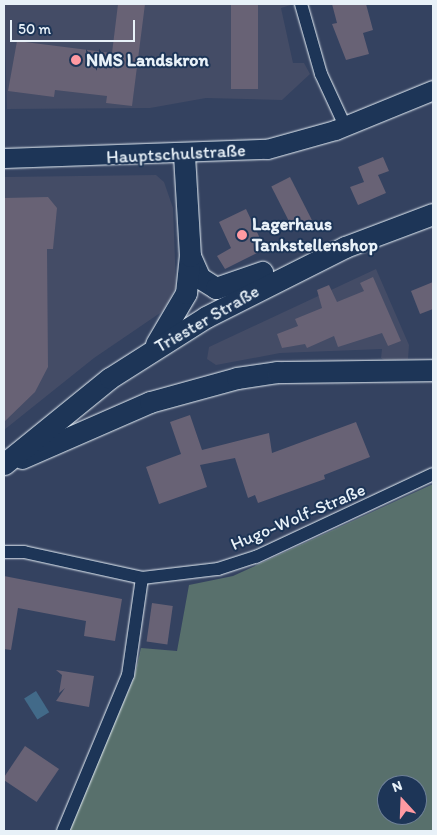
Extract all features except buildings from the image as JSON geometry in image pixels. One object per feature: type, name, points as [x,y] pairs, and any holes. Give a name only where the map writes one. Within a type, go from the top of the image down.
[{"type":"main road","name":"Hauptschulstraße","points":[[4,158],[184,155],[267,149],[345,126],[429,92]]},
{"type":"main road","points":[[153,349],[180,308],[190,256],[184,155]]},
{"type":"main road","name":"Triester Straße","points":[[4,465],[153,349],[299,268],[433,214]]},
{"type":"main road","points":[[190,256],[200,278],[216,288],[272,268],[299,268]]},
{"type":"main road","points":[[4,465],[150,402],[237,378],[285,372],[433,370]]},
{"type":"street","points":[[301,4],[321,74],[345,126]]},
{"type":"street","name":"Hugo-Wolf-Straße","points":[[4,552],[24,552],[142,578],[218,569],[256,558],[433,474]]},
{"type":"street","points":[[63,831],[128,675],[142,578]]},
{"type":"shaded area","points":[[4,4],[294,4],[281,8],[293,63],[304,63],[310,74],[282,100],[206,98],[150,108],[7,109]]},
{"type":"shaded area","points":[[156,175],[164,182],[173,208],[176,287],[163,311],[94,358],[4,430],[4,177]]},
{"type":"shaded area","points":[[376,269],[409,345],[408,359],[386,361],[381,358],[382,349],[280,353],[216,365],[207,359],[209,347]]},
{"type":"shaded area","points":[[36,691],[49,712],[37,720],[24,698]]},
{"type":"green space","points":[[433,484],[433,831],[67,831],[134,678],[141,648],[177,651],[189,585],[233,576]]},
{"type":"place","name":"NMS Landskron","points":[[76,60]]},
{"type":"place","name":"Lagerhaus Tankstellenshop","points":[[242,235]]}]
